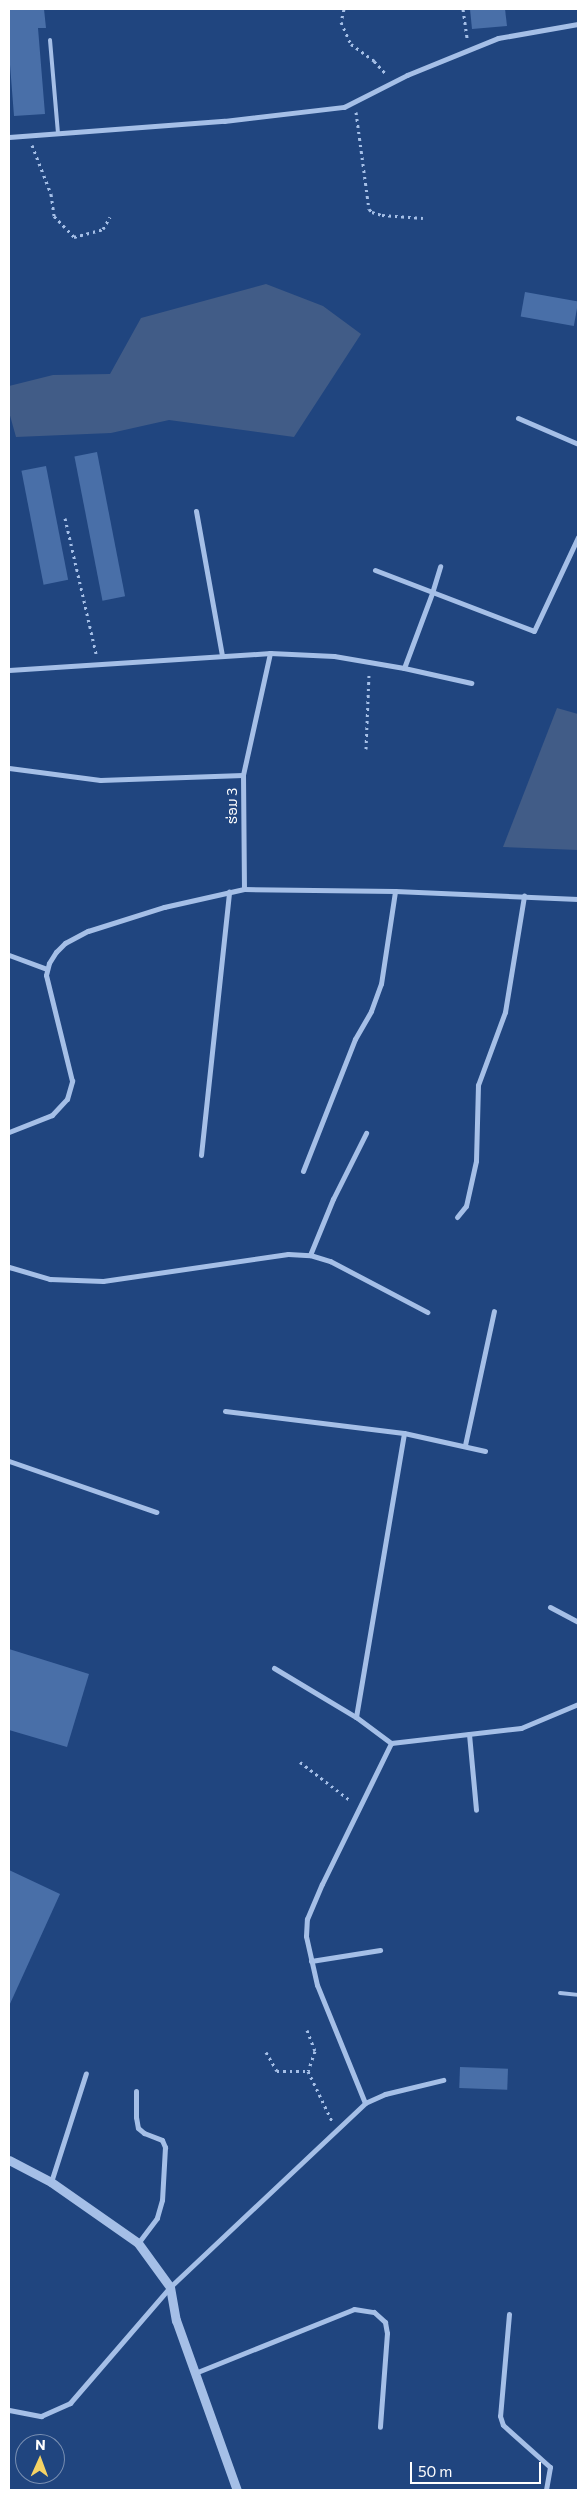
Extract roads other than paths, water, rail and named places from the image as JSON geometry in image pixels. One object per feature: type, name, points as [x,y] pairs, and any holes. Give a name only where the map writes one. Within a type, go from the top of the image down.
[{"type":"street","points":[[9,137],[224,120],[344,107],[354,104],[393,82],[498,38],[578,24]]},
{"type":"street","points":[[518,418],[578,444]]},
{"type":"street","points":[[196,511],[222,656]]},
{"type":"street","points":[[375,570],[534,631],[578,537]]},
{"type":"street","points":[[404,668],[440,566]]},
{"type":"street","points":[[9,670],[270,653],[334,656],[404,668],[470,683]]},
{"type":"street","name":"ຮ່ອມ 3","points":[[244,889],[243,775],[270,653]]},
{"type":"street","points":[[9,768],[100,780],[243,775]]},
{"type":"street","points":[[9,1132],[52,1115],[67,1099],[72,1081],[55,1008],[48,987],[47,969],[56,952],[65,944],[88,931],[164,907],[244,889],[395,891],[578,899]]},
{"type":"street","points":[[201,1155],[229,891]]},
{"type":"street","points":[[303,1171],[355,1039],[371,1011],[382,984],[395,891]]},
{"type":"street","points":[[457,1217],[466,1206],[476,1161],[478,1085],[504,1012],[524,896]]},
{"type":"street","points":[[9,955],[47,969]]},
{"type":"street","points":[[310,1256],[333,1199],[366,1133]]},
{"type":"street","points":[[9,1267],[50,1280],[103,1281],[288,1254],[310,1256],[330,1261],[427,1312]]},
{"type":"street","points":[[465,1445],[494,1311]]},
{"type":"street","points":[[225,1412],[404,1433],[465,1445],[485,1451]]},
{"type":"street","points":[[356,1718],[404,1433]]},
{"type":"street","points":[[9,1461],[156,1512]]},
{"type":"street","points":[[550,1607],[578,1622]]},
{"type":"street","points":[[274,1668],[356,1718],[391,1743],[521,1728],[578,1704]]},
{"type":"street","points":[[469,1734],[476,1810]]},
{"type":"street","points":[[365,2103],[317,1985],[306,1936],[308,1919],[391,1743]]},
{"type":"street","points":[[311,1961],[380,1950]]},
{"type":"street","points":[[51,2182],[86,2073]]},
{"type":"street","points":[[9,2410],[41,2416],[70,2403],[170,2287],[365,2103],[385,2094],[442,2080]]},
{"type":"street","points":[[136,2091],[138,2128],[144,2133],[162,2140],[165,2147],[162,2200],[157,2218],[138,2243]]},
{"type":"street","points":[[9,2160],[51,2182],[138,2243],[170,2287],[176,2320],[237,2490]]},
{"type":"street","points":[[195,2373],[354,2309],[374,2312],[385,2322],[387,2333],[380,2427]]},
{"type":"street","points":[[508,2314],[500,2416],[503,2426],[550,2467],[546,2490]]},
{"type":"lane","points":[[50,40],[58,133]]},
{"type":"lane","points":[[560,1993],[578,1995]]},
{"type":"water","points":[[266,284],[323,306],[361,334],[294,437],[169,420],[111,433],[16,437],[9,412],[9,386],[53,375],[110,374],[141,318]]},
{"type":"water","points":[[557,708],[578,714],[578,850],[503,847]]}]
